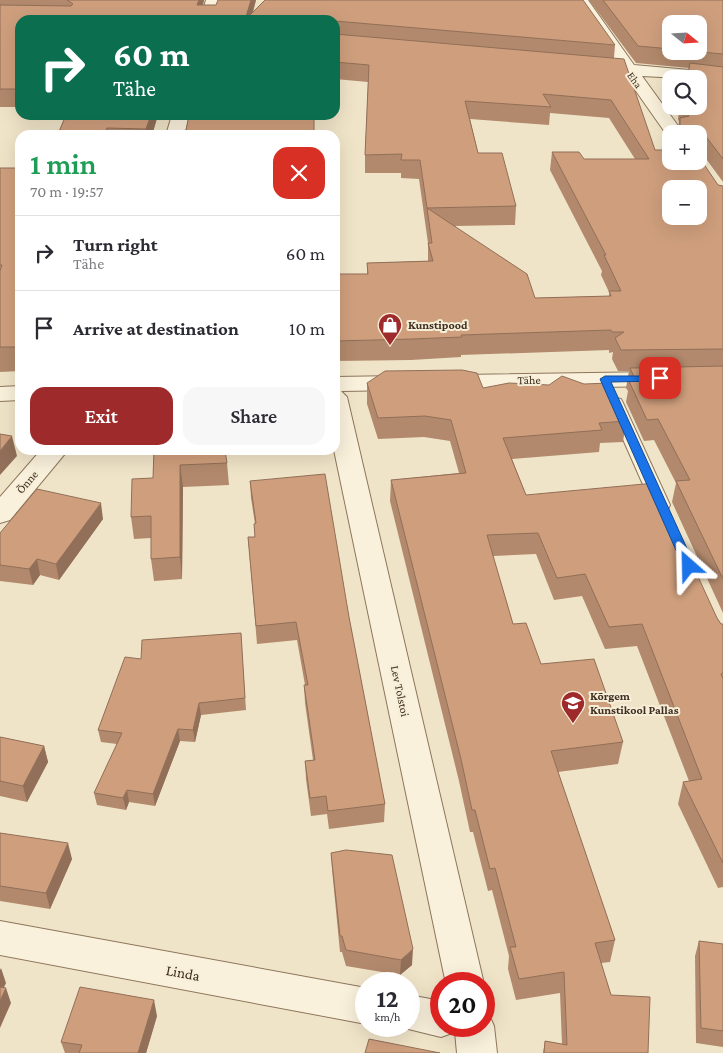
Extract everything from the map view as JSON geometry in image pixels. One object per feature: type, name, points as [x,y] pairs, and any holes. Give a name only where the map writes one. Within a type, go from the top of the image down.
[{"type":"street","points":[[210,15],[214,0]]},
{"type":"street","name":"Eha","points":[[580,0],[668,125]]},
{"type":"street","points":[[569,64],[723,78]]},
{"type":"street","points":[[579,80],[662,86]]},
{"type":"street","points":[[707,91],[723,92]]},
{"type":"street","name":"Tähe","points":[[340,384],[723,378]]},
{"type":"street","points":[[0,394],[15,393]]},
{"type":"street","name":"Lev Tolstoi","points":[[340,420],[462,972]]},
{"type":"street","name":"Õnne","points":[[0,514],[51,455]]},
{"type":"street","name":"Linda","points":[[0,938],[355,1004]]},
{"type":"street","points":[[475,1037],[477,1053]]},
{"type":"lane","points":[[605,379],[667,519]]},
{"type":"building","points":[[67,0],[199,0],[197,5],[216,5],[218,0],[251,0],[246,15],[15,15],[15,89],[0,89],[0,5],[71,6],[73,4]]},
{"type":"building","points":[[265,0],[583,0],[615,45],[340,21],[340,15],[250,15]]},
{"type":"building","points":[[603,0],[723,0],[723,54],[708,53],[708,15],[662,15],[662,48],[638,46]]},
{"type":"building","points":[[340,34],[624,59],[655,150],[662,150],[662,170],[707,169],[718,185],[723,186],[723,349],[621,350],[615,338],[624,332],[612,332],[611,330],[340,341],[340,274],[368,274],[367,263],[433,261],[428,243],[432,243],[420,160],[401,160],[402,154],[365,155],[369,65],[340,62]],"holes":[[[543,94],[611,100],[649,159],[584,159],[579,152],[552,152],[606,255],[604,255],[621,291],[609,291],[611,296],[535,298],[527,274],[427,208],[516,206],[502,153],[478,153],[465,101],[551,107]]]},
{"type":"building","points":[[690,63],[723,67],[723,159],[707,138],[707,125],[680,125],[680,118],[688,115],[707,115],[707,70],[689,70]]},
{"type":"building","points":[[64,120],[149,120],[146,129],[60,130]]},
{"type":"building","points":[[188,120],[314,120],[314,130],[186,130]]},
{"type":"building","points":[[0,168],[15,168],[15,347],[0,347],[0,271],[2,265],[0,265]]},
{"type":"building","points":[[723,366],[723,579],[676,481],[690,480],[658,419],[647,420],[629,381],[636,381],[630,368]]},
{"type":"building","points":[[462,370],[477,373],[483,388],[509,383],[549,385],[562,376],[584,384],[609,383],[626,421],[599,423],[602,430],[503,438],[526,495],[655,483],[717,618],[723,624],[723,673],[721,674],[723,679],[723,863],[683,782],[702,779],[642,624],[609,627],[585,574],[557,578],[538,533],[487,535],[513,624],[526,623],[541,664],[594,659],[623,742],[551,751],[615,940],[595,943],[611,995],[650,997],[648,1053],[544,1053],[545,1041],[567,1045],[564,972],[519,979],[510,947],[516,947],[495,868],[490,869],[475,810],[472,810],[391,480],[466,473],[451,420],[425,416],[378,418],[367,383],[385,371]]},
{"type":"building","points":[[0,434],[12,436],[0,451]]},
{"type":"building","points":[[154,455],[226,455],[227,463],[180,465],[180,557],[151,559],[151,516],[131,517],[132,479],[153,478]]},
{"type":"building","points":[[325,474],[349,617],[385,804],[328,811],[326,796],[310,798],[305,761],[315,760],[304,685],[308,685],[296,622],[256,626],[248,537],[255,537],[254,524],[256,523],[250,481]]},
{"type":"building","points":[[37,489],[101,503],[56,564],[37,559],[29,569],[0,565],[0,533]]},
{"type":"building","points":[[241,633],[245,698],[199,703],[193,730],[178,729],[153,794],[127,790],[123,798],[94,793],[122,733],[98,730],[125,657],[141,659],[142,640]]},
{"type":"building","points":[[0,737],[44,746],[23,786],[0,781]]},
{"type":"building","points":[[0,833],[68,843],[46,893],[0,886]]},
{"type":"building","points":[[346,850],[392,855],[413,949],[401,960],[346,950],[342,936],[340,936],[331,853]]},
{"type":"building","points":[[699,941],[723,944],[723,1031],[701,1028]]},
{"type":"building","points":[[0,987],[6,988],[0,1001]]},
{"type":"building","points":[[80,987],[154,1000],[138,1053],[79,1053],[82,1045],[61,1042]]},
{"type":"building","points":[[369,1039],[440,1053],[365,1053]]},
{"type":"place","name":"Kunstipood","points":[[390,346]]},
{"type":"place","name":"Kõrgem Kunstikool Pallas","points":[[573,724]]},
{"type":"route","points":[[660,378],[605,379],[689,566]]}]
